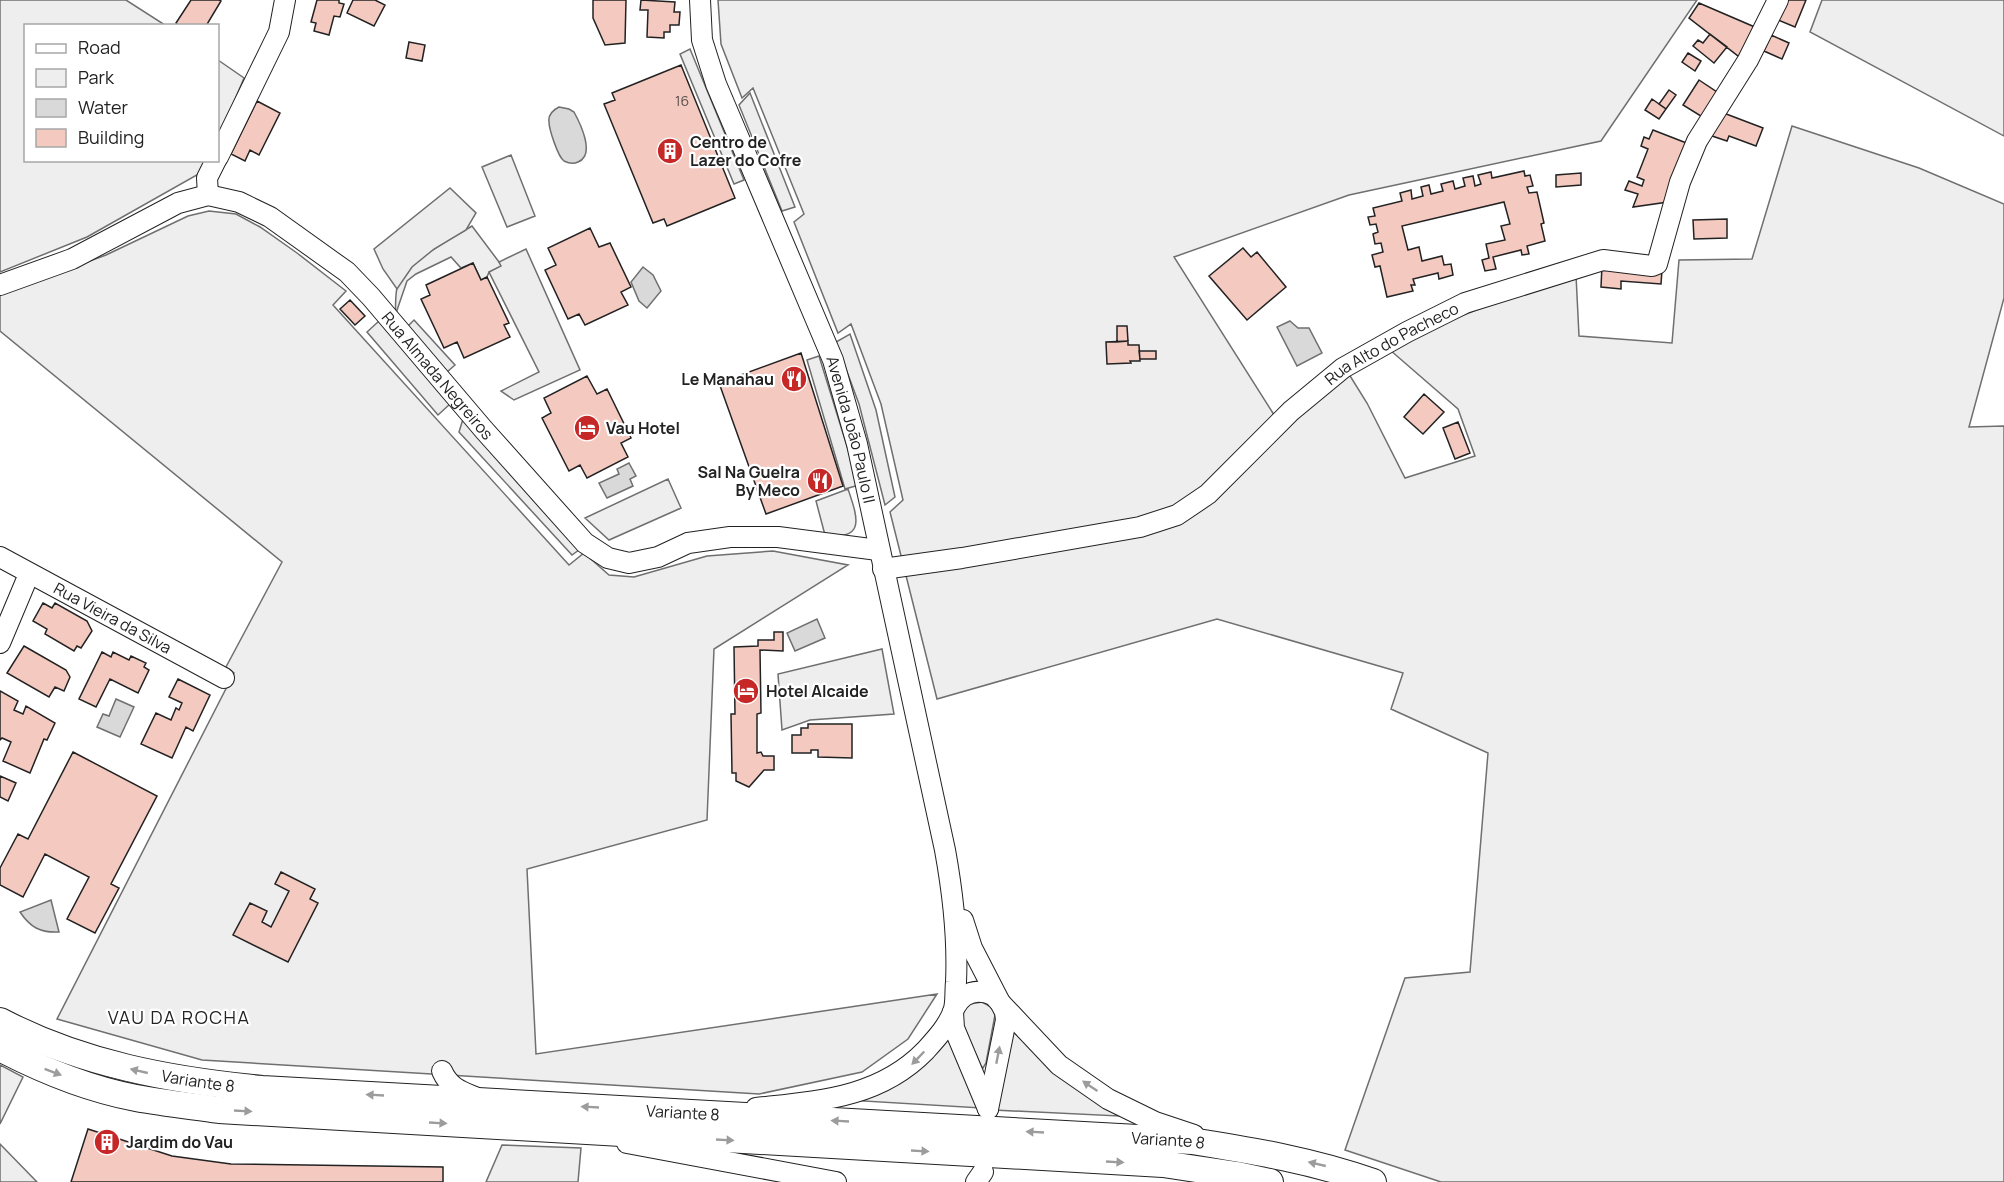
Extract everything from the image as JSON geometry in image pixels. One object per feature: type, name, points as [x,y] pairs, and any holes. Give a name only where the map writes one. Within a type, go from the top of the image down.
[{"type":"main road","name":"Variante 8","points":[[0,1021],[64,1051],[154,1075],[199,1083],[262,1089],[1171,1140],[1261,1152],[1332,1168],[1373,1182]]},
{"type":"main road","name":"Variante 8","points":[[0,1048],[54,1073],[134,1098],[219,1110],[1163,1164],[1270,1182]]},
{"type":"street","points":[[219,155],[279,32],[285,0]]},
{"type":"street","name":"Avenida João Paulo II","points":[[699,0],[702,40],[716,84],[833,360],[857,444],[950,875]]},
{"type":"street","name":"Rua Alto do Pacheco","points":[[881,560],[1140,527],[1177,515],[1208,494],[1291,411],[1343,368],[1407,332],[1465,303],[1603,260],[1652,266],[1657,264],[1680,182],[1697,141],[1748,60],[1778,0]]},
{"type":"street","points":[[208,195],[207,178],[215,162]]},
{"type":"street","name":"Rua Almada Negreiros","points":[[0,285],[72,259],[178,203],[208,195],[239,202],[270,217],[347,272],[585,543],[608,558],[629,563],[658,556],[688,543],[730,537],[778,537],[881,560]]},
{"type":"street","name":"Rua Vieira da Silva","points":[[0,557],[224,678]]},
{"type":"street","points":[[0,642],[29,574]]},
{"type":"street","points":[[950,875],[972,948],[1001,1002],[1006,1020],[988,1109],[954,1028],[957,948],[950,875]]},
{"type":"street","points":[[649,1110],[755,1109],[828,1100],[863,1091],[911,1066],[944,1029],[954,1009],[966,994],[976,991],[988,993],[1001,1002],[1059,1065],[1108,1099],[1155,1122],[1187,1133],[1261,1152]]},
{"type":"street","points":[[562,1130],[836,1182]]},
{"type":"green space","points":[[0,0],[126,0],[163,24],[24,24],[24,162],[208,162],[204,171],[87,237],[0,272]]},
{"type":"green space","points":[[718,0],[1697,0],[1601,141],[1349,195],[1174,257],[1283,429],[1347,371],[1367,403],[1405,478],[1475,456],[1458,409],[1390,350],[1458,317],[1576,275],[1579,336],[1672,343],[1679,260],[1752,259],[1792,126],[1919,168],[2004,204],[2004,298],[1969,427],[2004,426],[2004,1182],[1441,1182],[1345,1150],[1405,978],[1470,972],[1488,753],[1391,709],[1403,673],[1217,619],[937,699],[890,512],[903,500],[881,404],[851,324],[838,333],[794,222],[804,214],[753,88],[742,98],[721,44]]},
{"type":"green space","points":[[1822,0],[2004,0],[2004,136],[1810,32]]},
{"type":"green space","points":[[219,61],[244,78],[219,138]]},
{"type":"green space","points":[[511,155],[535,216],[507,227],[482,167]]},
{"type":"green space","points":[[209,211],[236,214],[260,227],[346,291],[333,305],[569,565],[584,553],[609,575],[634,577],[707,556],[773,551],[848,565],[714,649],[707,820],[527,869],[536,1054],[937,994],[908,1039],[862,1072],[759,1094],[202,1060],[57,1019],[234,673],[226,667],[282,562],[0,331],[0,294],[106,255],[188,216]]},
{"type":"green space","points":[[472,226],[502,266],[489,272],[487,277],[481,280],[473,263],[461,268],[451,257],[416,274],[407,281],[395,316],[397,288],[409,269],[430,252]]},
{"type":"green space","points":[[668,479],[681,508],[609,540],[585,518]]},
{"type":"green space","points":[[848,489],[856,517],[853,530],[848,534],[838,536],[825,535],[816,501]]},
{"type":"green space","points":[[882,649],[894,714],[810,720],[782,730],[778,674]]},
{"type":"green space","points":[[982,1002],[993,1008],[995,1015],[986,1063],[983,1068],[962,1023],[961,1012],[970,1004]]},
{"type":"green space","points":[[1012,1031],[1066,1079],[1118,1116],[994,1110]]},
{"type":"green space","points":[[949,1032],[981,1108],[863,1101],[920,1068]]},
{"type":"green space","points":[[0,1065],[23,1077],[0,1124]]},
{"type":"green space","points":[[0,1144],[37,1182],[0,1182]]},
{"type":"green space","points":[[502,1145],[581,1148],[578,1182],[486,1182]]},
{"type":"shaded area","points":[[690,49],[744,180],[734,184],[680,54]]},
{"type":"shaded area","points":[[750,93],[795,207],[782,211],[739,105]]},
{"type":"shaded area","points":[[450,188],[476,213],[466,230],[434,249],[412,267],[397,289],[383,269],[374,249]]},
{"type":"shaded area","points":[[526,249],[580,370],[514,400],[501,391],[539,372],[489,272],[501,266],[499,262]]},
{"type":"shaded area","points":[[414,320],[455,365],[447,372],[406,328]]},
{"type":"shaded area","points":[[379,321],[450,404],[438,415],[367,332]]},
{"type":"shaded area","points":[[850,334],[876,410],[895,497],[885,505],[859,404],[836,342]]},
{"type":"shaded area","points":[[819,356],[859,485],[845,489],[807,360]]},
{"type":"shaded area","points":[[463,419],[583,547],[572,555],[459,432]]},
{"type":"water","points":[[559,107],[574,112],[583,131],[586,153],[576,163],[564,161],[552,136],[549,117]]},
{"type":"water","points":[[643,267],[653,275],[661,291],[647,308],[639,301],[631,282]]},
{"type":"water","points":[[1290,321],[1298,328],[1309,328],[1322,353],[1297,366],[1277,327]]},
{"type":"water","points":[[629,463],[636,476],[630,479],[633,486],[607,498],[599,483],[619,474],[617,469]]},
{"type":"water","points":[[817,619],[825,638],[795,651],[787,633]]},
{"type":"water","points":[[116,699],[134,707],[120,737],[97,727],[103,714],[109,716]]},
{"type":"water","points":[[51,900],[59,932],[36,928],[20,912]]},
{"type":"building","points":[[191,0],[221,1],[207,24],[176,23]]},
{"type":"building","points":[[317,0],[339,0],[339,3],[344,4],[340,17],[334,16],[329,35],[314,31],[316,23],[311,22]]},
{"type":"building","points":[[353,0],[375,0],[385,5],[374,26],[347,13]]},
{"type":"building","points":[[593,0],[626,0],[625,43],[605,45],[593,18]]},
{"type":"building","points":[[641,0],[675,2],[674,12],[680,12],[679,25],[670,25],[670,32],[664,32],[664,38],[647,37],[648,10],[640,10]]},
{"type":"building","points":[[1786,0],[1806,0],[1795,27],[1778,20]]},
{"type":"building","points":[[1699,3],[1757,28],[1742,59],[1689,18]]},
{"type":"building","points":[[1710,34],[1727,47],[1714,63],[1693,46],[1698,40],[1703,43]]},
{"type":"building","points":[[1771,35],[1789,43],[1782,59],[1764,51]]},
{"type":"building","points":[[409,42],[425,45],[422,61],[406,58]]},
{"type":"building","points":[[1688,53],[1701,61],[1695,71],[1682,62]]},
{"type":"building","name":"Centro de Lazer do Cofre","points":[[681,65],[735,198],[667,226],[664,219],[653,223],[604,104],[615,100],[612,93]]},
{"type":"building","points":[[1699,80],[1720,94],[1704,118],[1683,105]]},
{"type":"building","points":[[1669,90],[1676,95],[1666,109],[1659,104]]},
{"type":"building","points":[[1652,99],[1666,109],[1659,119],[1645,110]]},
{"type":"building","points":[[257,101],[280,113],[259,155],[250,150],[245,161],[231,154]]},
{"type":"building","points":[[1721,112],[1763,128],[1756,146],[1729,136],[1727,141],[1712,136]]},
{"type":"building","points":[[1653,130],[1689,144],[1668,202],[1633,207],[1638,194],[1625,190],[1629,181],[1642,186],[1644,180],[1637,177],[1648,149],[1641,146],[1644,137],[1649,139]]},
{"type":"building","points":[[1524,171],[1525,176],[1530,175],[1533,186],[1527,187],[1529,193],[1537,192],[1544,223],[1541,224],[1545,241],[1527,246],[1529,254],[1522,255],[1521,250],[1493,257],[1496,269],[1485,271],[1482,260],[1489,258],[1486,244],[1505,240],[1501,226],[1510,224],[1504,202],[1402,226],[1408,250],[1419,247],[1422,261],[1442,256],[1444,265],[1451,264],[1453,275],[1439,279],[1438,273],[1413,279],[1415,285],[1411,285],[1413,291],[1387,297],[1380,266],[1375,267],[1372,255],[1383,252],[1381,243],[1375,244],[1373,234],[1378,232],[1376,224],[1370,225],[1368,217],[1375,216],[1373,208],[1402,201],[1400,193],[1411,190],[1412,199],[1423,196],[1421,187],[1429,185],[1431,194],[1443,191],[1441,184],[1453,181],[1455,189],[1465,186],[1463,178],[1473,176],[1475,186],[1481,184],[1478,175],[1491,172],[1492,178]]},
{"type":"building","points":[[1581,173],[1581,185],[1556,187],[1556,175]]},
{"type":"building","points":[[1727,219],[1727,238],[1694,239],[1693,220]]},
{"type":"building","points":[[590,228],[599,247],[610,243],[631,287],[621,292],[628,305],[585,325],[579,314],[568,319],[545,270],[556,265],[548,248]]},
{"type":"building","points":[[1243,248],[1251,257],[1257,252],[1286,287],[1247,320],[1209,276]]},
{"type":"building","points":[[473,263],[481,280],[487,277],[509,323],[504,325],[510,337],[464,358],[457,342],[444,348],[421,299],[430,295],[426,285]]},
{"type":"building","points":[[1602,265],[1662,270],[1661,284],[1621,281],[1621,289],[1601,287]]},
{"type":"building","points":[[350,300],[365,316],[355,325],[340,309]]},
{"type":"building","points":[[1117,326],[1127,326],[1128,341],[1117,342]]},
{"type":"building","points":[[1128,341],[1128,345],[1139,345],[1140,361],[1107,364],[1106,342]]},
{"type":"building","points":[[1139,351],[1156,351],[1156,359],[1140,359]]},
{"type":"building","points":[[801,353],[843,486],[766,514],[719,383]]},
{"type":"building","name":"Vau Hotel","points":[[587,376],[597,394],[607,389],[631,438],[621,443],[628,457],[587,478],[580,465],[569,471],[542,418],[551,413],[544,398]]},
{"type":"building","points":[[1424,394],[1444,412],[1423,434],[1404,417]]},
{"type":"building","points":[[1458,422],[1470,453],[1455,459],[1443,428]]},
{"type":"building","points":[[43,603],[52,608],[55,603],[87,621],[92,631],[81,648],[77,646],[74,651],[45,634],[47,629],[33,621]]},
{"type":"building","points":[[774,632],[783,632],[783,651],[760,650],[761,713],[757,714],[757,753],[761,752],[763,756],[774,756],[774,770],[764,770],[749,787],[736,781],[736,773],[732,773],[731,714],[735,714],[734,647],[758,646],[758,640],[774,640]]},
{"type":"building","points":[[24,646],[66,670],[70,677],[64,691],[55,687],[49,697],[7,673]]},
{"type":"building","points":[[102,652],[111,657],[113,652],[129,660],[131,656],[146,663],[144,667],[149,670],[138,693],[110,679],[96,707],[79,699]]},
{"type":"building","points":[[178,679],[210,695],[193,731],[186,727],[172,758],[141,744],[156,713],[171,720],[176,708],[179,710],[182,703],[169,697]]},
{"type":"building","points":[[0,691],[18,701],[14,710],[23,714],[26,706],[55,723],[47,740],[44,739],[30,773],[3,761],[11,742],[2,738],[0,740]]},
{"type":"building","points":[[808,724],[852,724],[852,758],[818,757],[818,750],[811,750],[811,753],[792,753],[792,735],[801,735],[801,728],[808,728]]},
{"type":"building","points":[[73,752],[157,796],[111,884],[119,888],[95,933],[67,919],[89,877],[45,854],[23,897],[0,885],[0,868],[18,834],[28,839]]},
{"type":"building","points":[[0,776],[16,783],[8,801],[0,797]]},
{"type":"building","points":[[281,872],[315,889],[310,899],[318,903],[288,962],[233,935],[250,903],[267,911],[262,922],[271,927],[289,891],[275,884]]},
{"type":"building","name":"Jardim do Vau","points":[[88,1129],[172,1156],[231,1164],[443,1167],[443,1182],[71,1182]]},
{"type":"place","name":"Centro de Lazer do Cofre","points":[[670,151]]},
{"type":"place","name":"Le Manahau","points":[[794,379]]},
{"type":"place","name":"Vau Hotel","points":[[587,428]]},
{"type":"place","name":"Sal Na Guelra By Meco","points":[[820,481]]},
{"type":"place","name":"Hotel Alcaide","points":[[746,691]]},
{"type":"place","name":"Jardim do Vau","points":[[107,1142]]},
{"type":"district","name":"VAU DA ROCHA","points":[[179,1018]]}]
